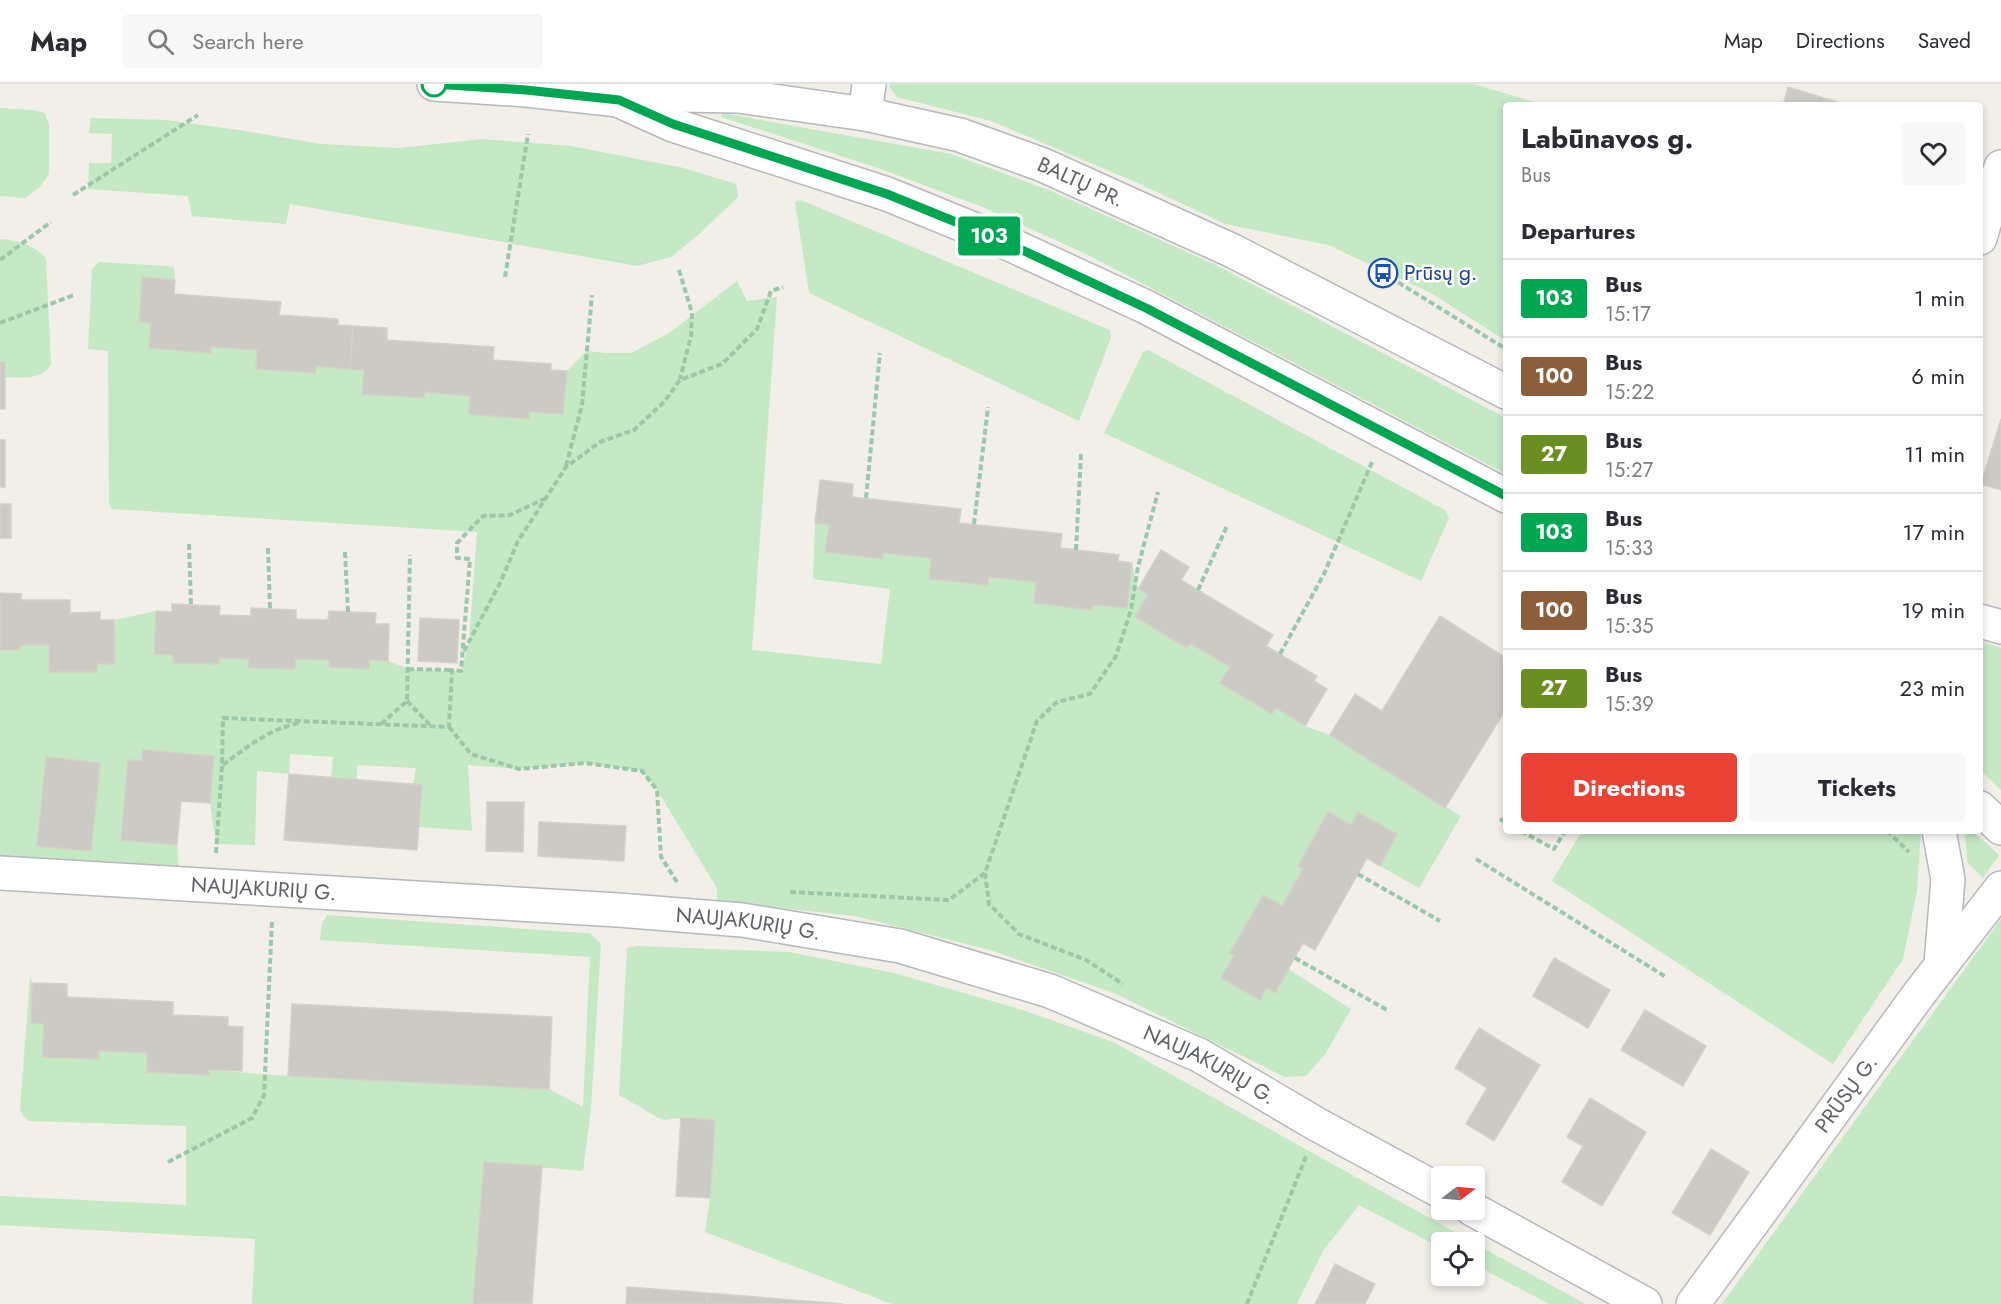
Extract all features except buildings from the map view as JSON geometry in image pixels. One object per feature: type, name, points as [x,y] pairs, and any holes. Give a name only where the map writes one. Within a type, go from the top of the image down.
[{"type":"street","name":"BALTŲ PR.","points":[[434,84],[526,90],[619,100],[682,95],[867,99],[1043,165],[1233,251],[1503,390]]},
{"type":"street","name":"BALTŲ PR.","points":[[619,100],[673,124],[887,194],[1005,242],[1146,308],[1503,494]]},
{"type":"street","points":[[1983,228],[2001,167]]},
{"type":"street","points":[[1983,622],[2001,627]]},
{"type":"street","points":[[1983,811],[2001,828]]},
{"type":"street","points":[[1940,834],[1948,879],[1941,964]]},
{"type":"street","name":"NAUJAKURIŲ G.","points":[[0,873],[618,910],[742,920],[900,946],[1050,991],[1199,1055],[1318,1125],[1431,1186]]},
{"type":"street","name":"PRŪSŲ G.","points":[[1693,1304],[1941,964],[2001,888]]},
{"type":"street","points":[[1485,1216],[1645,1304]]},
{"type":"path","points":[[73,195],[198,115]]},
{"type":"path","points":[[505,277],[528,134]]},
{"type":"path","points":[[0,260],[51,222]]},
{"type":"path","points":[[463,654],[500,584],[518,541],[566,467],[600,442],[634,430],[664,402],[680,380],[692,336],[692,313],[679,270]]},
{"type":"path","points":[[1383,273],[1503,347]]},
{"type":"path","points":[[680,380],[722,364],[757,329],[771,291],[783,287]]},
{"type":"path","points":[[0,322],[74,295]]},
{"type":"path","points":[[566,467],[582,405],[592,295]]},
{"type":"path","points":[[866,498],[880,353]]},
{"type":"path","points":[[974,525],[988,407]]},
{"type":"path","points":[[1076,550],[1082,454]]},
{"type":"path","points":[[1280,654],[1324,574],[1373,461]]},
{"type":"path","points":[[1128,1024],[1128,988],[1086,960],[1019,934],[990,904],[985,873],[1037,721],[1057,702],[1090,694],[1116,656],[1131,610],[1138,567],[1158,492]]},
{"type":"path","points":[[408,669],[461,671],[470,558],[457,558],[457,543],[483,516],[510,514],[544,499]]},
{"type":"path","points":[[1198,590],[1227,526]]},
{"type":"path","points":[[189,544],[191,605]]},
{"type":"path","points":[[268,548],[270,609]]},
{"type":"path","points":[[345,552],[348,612]]},
{"type":"path","points":[[381,724],[407,701],[410,555]]},
{"type":"path","points":[[452,670],[449,727],[471,754],[519,769],[585,763],[642,771],[657,790],[662,857],[680,886]]},
{"type":"path","points":[[407,701],[432,726]]},
{"type":"path","points":[[214,886],[223,717],[449,727]]},
{"type":"path","points":[[222,766],[261,736],[307,721]]},
{"type":"path","points":[[1526,834],[1554,849],[1563,834]]},
{"type":"path","points":[[1476,859],[1666,977]]},
{"type":"path","points":[[784,892],[949,900],[985,873]]},
{"type":"path","points":[[1358,874],[1440,921]]},
{"type":"path","points":[[168,1162],[252,1118],[264,1095],[273,889]]},
{"type":"path","points":[[1295,958],[1387,1010]]},
{"type":"path","points":[[1247,1304],[1318,1125]]},
{"type":"green space","points":[[889,84],[1475,84],[1533,102],[1503,102],[1503,339],[1431,293],[1328,245],[1225,224],[1140,184],[991,121],[897,97]]},
{"type":"green space","points":[[0,108],[45,113],[49,125],[49,174],[39,188],[25,198],[0,196]]},
{"type":"green space","points":[[722,113],[951,154],[1049,190],[1218,266],[1503,416],[1503,472],[1086,254],[980,206],[875,167],[721,117]]},
{"type":"green space","points":[[91,118],[166,120],[321,144],[400,148],[482,139],[571,146],[684,168],[736,184],[738,197],[671,257],[637,266],[290,204],[286,224],[192,216],[188,196],[88,189],[89,163],[111,163],[112,134],[89,133]]},
{"type":"green space","points":[[801,200],[1110,330],[1111,338],[1079,421],[809,293],[795,202]]},
{"type":"green space","points":[[0,239],[25,244],[46,258],[51,365],[42,374],[36,376],[5,377],[5,362],[0,362]]},
{"type":"green space","points":[[99,262],[174,268],[175,280],[143,277],[151,323],[150,348],[210,352],[211,347],[257,350],[256,369],[315,373],[316,366],[364,370],[363,394],[423,398],[424,392],[470,396],[469,414],[528,419],[529,412],[563,414],[567,371],[587,351],[631,353],[669,333],[737,281],[747,301],[777,297],[752,650],[881,664],[890,589],[813,579],[815,523],[829,525],[826,552],[883,558],[883,553],[931,558],[929,579],[988,585],[989,577],[1036,582],[1034,603],[1092,610],[1093,605],[1127,608],[1132,563],[1138,589],[1148,595],[1135,617],[1187,648],[1190,643],[1230,667],[1221,684],[1272,714],[1276,708],[1305,726],[1330,735],[1461,816],[1419,888],[1380,866],[1397,834],[1358,812],[1351,825],[1328,813],[1298,866],[1303,869],[1282,906],[1263,895],[1230,952],[1234,955],[1221,978],[1260,1000],[1267,988],[1288,969],[1351,1009],[1326,1053],[1306,1076],[1285,1077],[1114,993],[990,950],[855,916],[717,901],[717,888],[657,790],[642,771],[585,763],[519,769],[468,765],[472,831],[419,827],[422,785],[413,784],[416,768],[357,765],[357,780],[331,777],[333,757],[290,754],[289,774],[257,771],[255,845],[216,844],[210,803],[214,756],[143,750],[142,761],[128,760],[121,840],[177,845],[179,867],[0,857],[0,650],[19,650],[20,645],[49,645],[50,672],[97,672],[97,664],[115,664],[114,620],[156,611],[154,654],[173,655],[173,663],[218,664],[219,658],[249,659],[249,668],[294,669],[296,659],[329,660],[329,667],[369,669],[370,660],[388,661],[408,669],[461,671],[469,642],[477,532],[112,509],[109,504],[108,351],[88,349],[92,269]]},
{"type":"green space","points":[[1148,350],[1445,510],[1449,518],[1421,581],[1104,433],[1143,352]]},
{"type":"green space","points":[[1983,642],[2001,648],[2001,790],[1983,773]]},
{"type":"green space","points":[[1580,834],[1921,834],[1917,891],[1903,959],[1833,1064],[1552,881]]},
{"type":"green space","points":[[1965,834],[1976,834],[1999,855],[1983,878],[1967,862]]},
{"type":"green space","points":[[327,915],[590,933],[601,944],[591,1109],[583,1171],[484,1162],[473,1304],[252,1304],[255,1239],[0,1225],[0,1196],[186,1205],[186,1126],[29,1121],[23,1116],[20,1109],[30,977],[32,983],[31,1023],[44,1024],[99,1059],[99,1051],[147,1053],[147,1072],[208,1075],[209,1070],[549,1089],[583,1107],[590,957],[320,940],[322,923]]},
{"type":"green space","points":[[2001,919],[2001,1304],[1722,1304]]},
{"type":"green space","points":[[638,946],[789,952],[894,973],[1023,1010],[1113,1042],[1455,1232],[1431,1232],[1431,1243],[1359,1205],[1323,1251],[1297,1304],[892,1304],[705,1232],[710,1198],[715,1121],[681,1118],[662,1120],[619,1095],[627,948]]},
{"type":"green space","points":[[1485,1249],[1585,1304],[1549,1304],[1485,1270]]},
{"type":"bus line","name":"103","points":[[434,84],[526,90],[619,100],[673,124],[887,194],[1005,242],[1146,308],[1503,494]]},
{"type":"place","name":"Prūsų g.","points":[[1383,273]]}]
